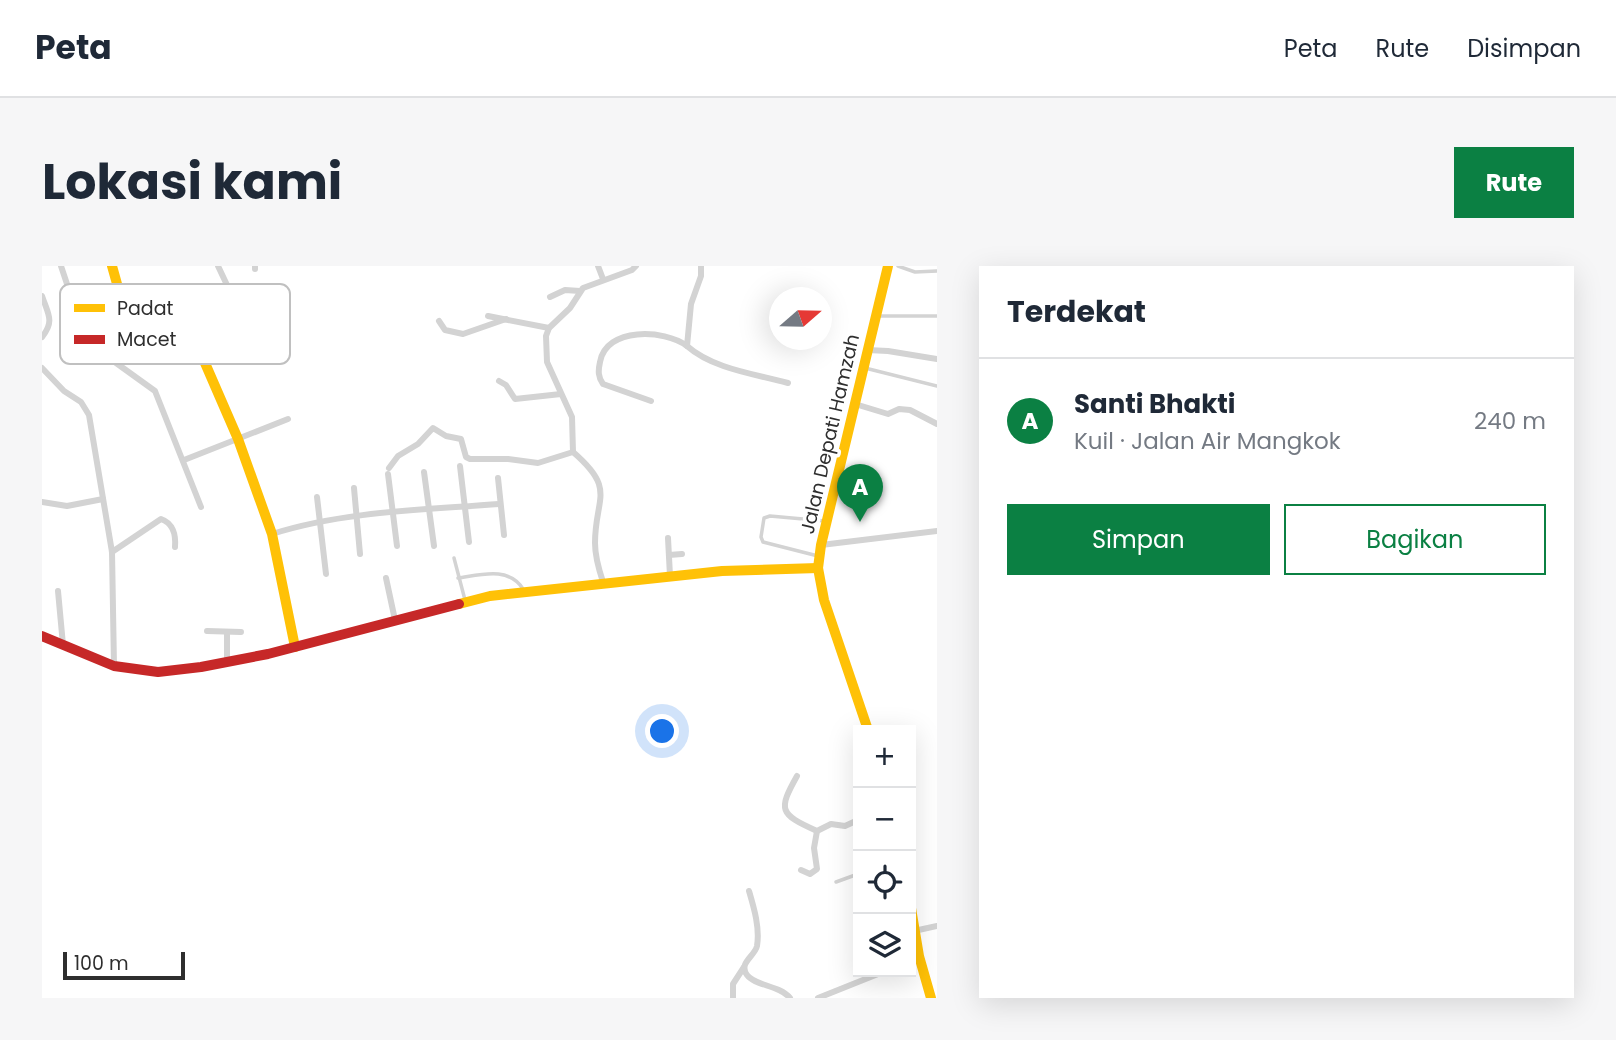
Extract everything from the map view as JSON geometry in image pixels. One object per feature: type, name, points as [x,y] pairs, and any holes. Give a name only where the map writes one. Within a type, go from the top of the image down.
[{"type":"street","points":[[61,266],[67,284]]},
{"type":"street","points":[[112,266],[117,284]]},
{"type":"street","points":[[218,266],[227,284]]},
{"type":"street","points":[[598,266],[603,279]]},
{"type":"street","points":[[603,582],[595,543],[601,504],[600,487],[590,467],[573,452],[572,417],[546,356],[546,336],[549,328],[569,308],[580,291],[636,266]]},
{"type":"street","points":[[687,346],[691,304],[701,276],[701,266]]},
{"type":"street","name":"Jalan Depati Hamzah","points":[[866,725],[824,600],[818,568],[821,545],[888,266]]},
{"type":"street","points":[[550,297],[565,290],[580,291]]},
{"type":"street","points":[[42,296],[50,322],[50,327],[42,337]]},
{"type":"street","points":[[488,316],[549,328]]},
{"type":"street","points":[[439,321],[445,330],[463,334],[506,319]]},
{"type":"street","points":[[651,401],[603,384],[599,367],[604,349],[623,339],[645,335],[671,337],[714,362],[788,383]]},
{"type":"street","points":[[867,350],[937,359]]},
{"type":"street","points":[[117,364],[155,391],[201,507]]},
{"type":"street","points":[[204,364],[237,439],[272,534],[295,647]]},
{"type":"street","points":[[42,368],[64,391],[81,402],[89,415],[112,552],[114,666]]},
{"type":"street","points":[[499,381],[507,386],[514,399],[561,394]]},
{"type":"street","points":[[855,404],[888,414],[910,410],[937,424]]},
{"type":"street","points":[[184,460],[288,419]]},
{"type":"street","points":[[397,546],[389,471],[398,456],[418,444],[433,429],[446,436],[462,439],[466,455],[470,459],[508,459],[538,464],[573,452]]},
{"type":"street","points":[[460,466],[470,542]]},
{"type":"street","points":[[424,472],[434,546]]},
{"type":"street","points":[[498,478],[504,535]]},
{"type":"street","points":[[354,488],[360,554]]},
{"type":"street","points":[[317,497],[326,574]]},
{"type":"street","points":[[42,502],[67,506],[103,499]]},
{"type":"street","points":[[272,534],[320,522],[356,517],[499,503]]},
{"type":"street","points":[[112,552],[161,519],[173,528],[175,547]]},
{"type":"street","points":[[821,545],[937,531]]},
{"type":"street","points":[[668,538],[670,576]]},
{"type":"street","points":[[668,555],[682,554]]},
{"type":"street","points":[[42,636],[114,666],[158,672],[227,663],[465,601],[603,582],[722,571],[818,568]]},
{"type":"street","points":[[386,578],[396,620]]},
{"type":"street","points":[[58,591],[64,646]]},
{"type":"street","points":[[207,631],[241,632]]},
{"type":"street","points":[[227,633],[227,663]]},
{"type":"street","points":[[797,776],[784,800],[784,809],[817,831]]},
{"type":"street","points":[[817,831],[831,824],[845,826],[853,822]]},
{"type":"street","points":[[801,870],[810,874],[817,869],[814,848],[817,831]]},
{"type":"street","points":[[733,998],[733,984],[756,951],[758,942],[749,891]]},
{"type":"street","points":[[916,931],[937,926]]},
{"type":"street","points":[[916,960],[929,998]]},
{"type":"street","points":[[744,967],[749,977],[779,989],[790,998]]},
{"type":"street","points":[[818,998],[870,977]]},
{"type":"lane","points":[[898,266],[915,272],[937,271]]},
{"type":"lane","points":[[875,316],[937,316]]},
{"type":"lane","points":[[863,368],[937,386]]},
{"type":"lane","points":[[820,556],[763,542],[761,537],[764,518],[770,516],[827,522]]},
{"type":"lane","points":[[454,558],[465,601]]},
{"type":"lane","points":[[458,578],[484,574],[509,576],[518,582],[524,592]]},
{"type":"lane","points":[[835,882],[853,876]]},
{"type":"traffic: slow","points":[[112,266],[117,284]]},
{"type":"traffic: slow","points":[[866,725],[824,600],[818,568],[821,545],[888,266]]},
{"type":"traffic: slow","points":[[205,364],[238,439],[272,534],[295,647]]},
{"type":"traffic: slow","points":[[459,604],[490,596],[722,571],[818,568]]},
{"type":"traffic: slow","points":[[912,914],[919,956],[931,998]]},
{"type":"traffic: jam","points":[[42,636],[114,666],[158,672],[268,654],[459,604]]},
{"type":"place","name":"Santi Bhakti","points":[[860,522]]}]
